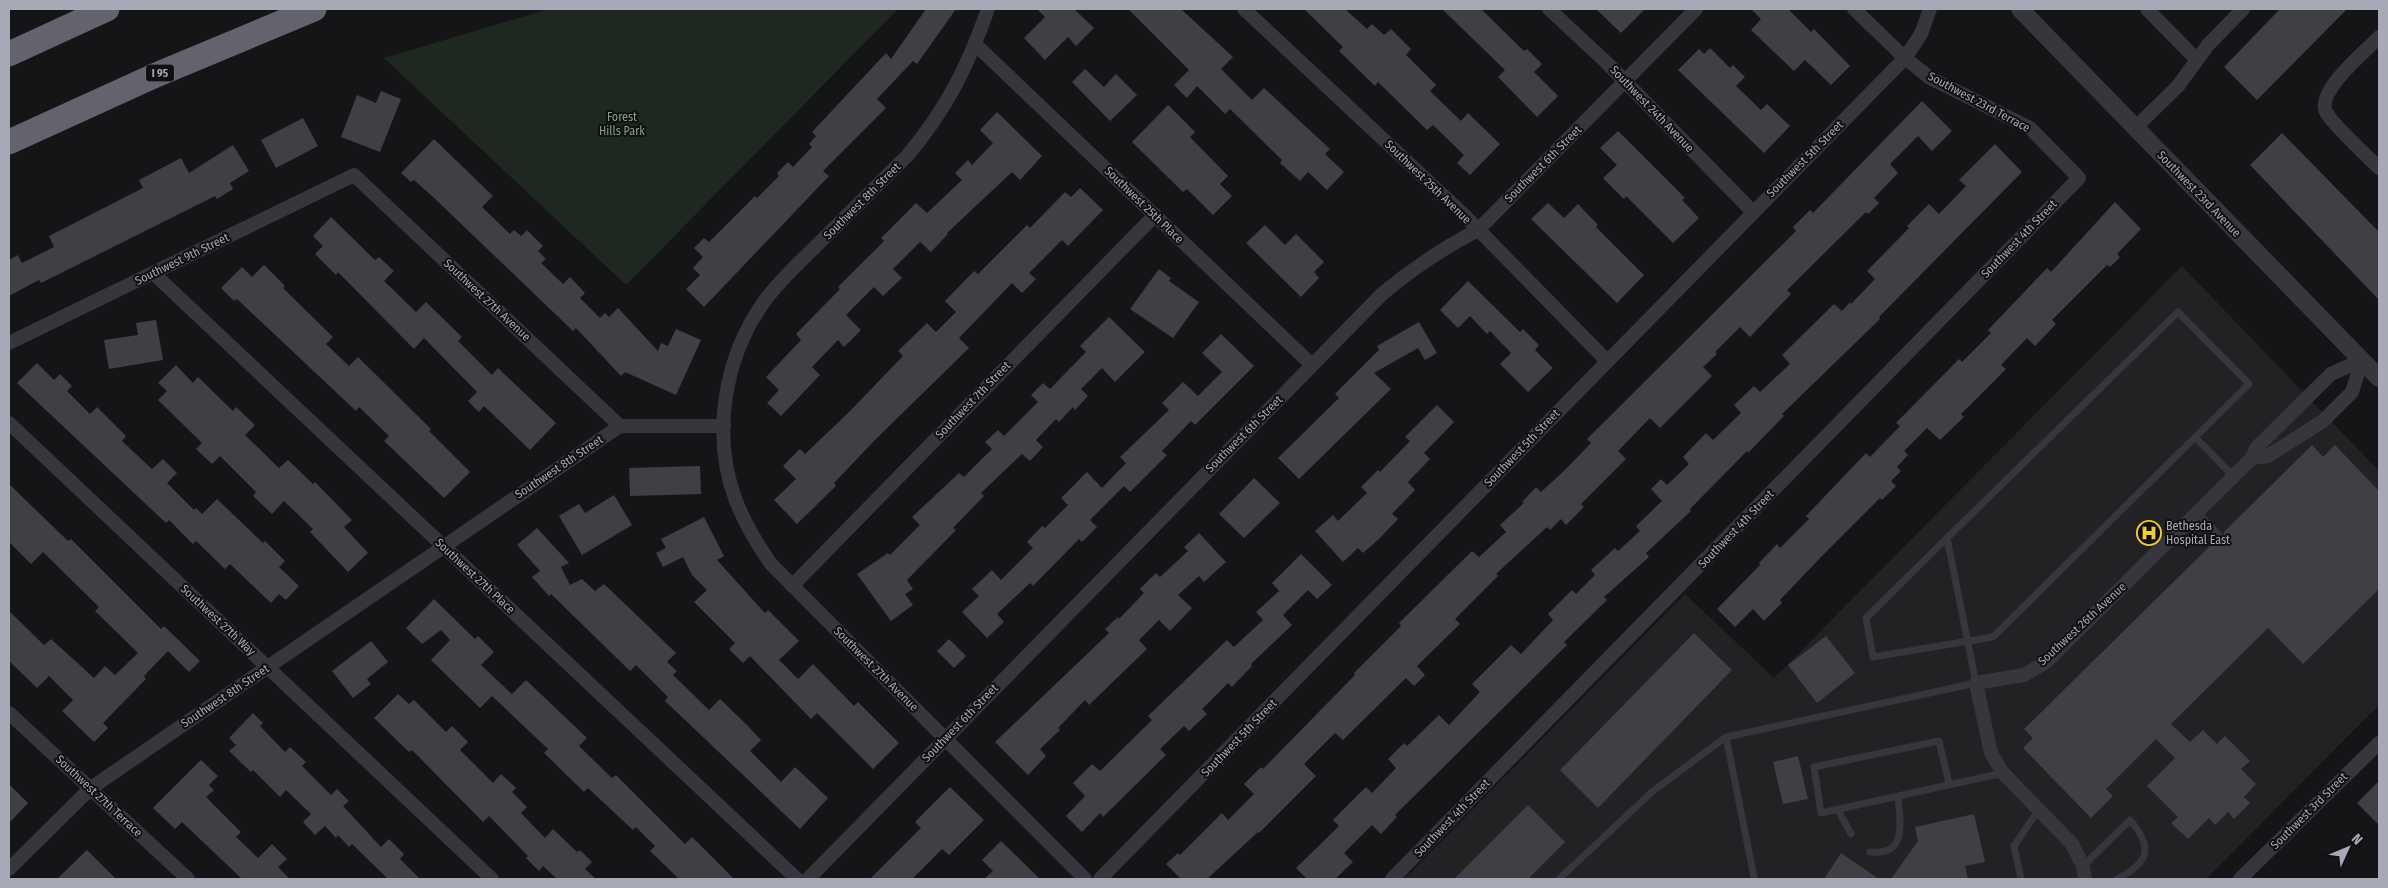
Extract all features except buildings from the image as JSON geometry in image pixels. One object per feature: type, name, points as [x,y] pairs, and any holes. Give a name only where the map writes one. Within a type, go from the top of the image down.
[{"type":"highway","points":[[9,54],[107,9]]},
{"type":"highway","name":"I 95","points":[[9,142],[156,75],[314,9]]},
{"type":"street","name":"Southwest 8th Street","points":[[724,426],[729,381],[737,353],[750,326],[766,300],[780,283],[907,156],[925,135],[962,76],[988,9]]},
{"type":"street","name":"Southwest 25th Avenue","points":[[1244,9],[1478,230],[1607,361]]},
{"type":"street","name":"Southwest 24th Avenue","points":[[1548,9],[1625,81],[1753,212]]},
{"type":"street","name":"Southwest 6th Street","points":[[808,879],[1382,294],[1415,266],[1478,230],[1696,9]]},
{"type":"street","name":"Southwest 23rd Terrace","points":[[1854,9],[1905,58],[1930,78],[2030,128],[2079,178]]},
{"type":"street","name":"Southwest 5th Street","points":[[1100,879],[1905,58],[1921,34],[1930,9]]},
{"type":"street","name":"Southwest 23rd Avenue","points":[[2020,9],[2379,378]]},
{"type":"street","points":[[2147,9],[2196,59]]},
{"type":"street","points":[[2135,128],[2178,86],[2196,59],[2243,9]]},
{"type":"street","points":[[2379,38],[2331,87],[2325,98],[2326,111],[2379,168]]},
{"type":"street","name":"Southwest 25th Place","points":[[975,44],[1312,365]]},
{"type":"street","name":"Southwest 27th Avenue","points":[[354,175],[620,426]]},
{"type":"street","name":"Southwest 9th Street","points":[[9,343],[354,175]]},
{"type":"street","name":"Southwest 4th Street","points":[[1392,879],[2079,178]]},
{"type":"street","name":"Southwest 7th Street","points":[[792,586],[1154,215]]},
{"type":"street","name":"Southwest 27th Place","points":[[154,273],[796,879]]},
{"type":"street","points":[[2252,458],[2268,456],[2322,421],[2352,392],[2362,360]]},
{"type":"street","name":"Southwest 26th Avenue","points":[[1976,683],[2024,675],[2046,662],[2234,477],[2252,458],[2257,447],[2331,374],[2362,360]]},
{"type":"street","name":"Southwest 27th Way","points":[[9,423],[492,879]]},
{"type":"street","name":"Southwest 8th Street","points":[[9,869],[91,788],[620,426]]},
{"type":"street","points":[[620,426],[724,426]]},
{"type":"street","name":"Southwest 27th Avenue","points":[[724,426],[728,470],[741,513],[754,540],[771,564],[1085,879]]},
{"type":"street","points":[[1976,683],[1991,753],[2003,773],[2072,844],[2084,873]]},
{"type":"street","name":"Southwest 27th Terrace","points":[[9,713],[188,879]]},
{"type":"street","name":"Southwest 3rd Street","points":[[2240,879],[2379,742]]},
{"type":"lane","points":[[2178,312],[2249,384],[1993,637],[1873,657],[1866,618],[1947,538],[2178,312]]},
{"type":"lane","points":[[2195,437],[2234,477]]},
{"type":"lane","points":[[2197,512],[2220,536]]},
{"type":"lane","points":[[1560,879],[1653,792],[1726,736],[1976,683],[1947,538]]},
{"type":"lane","points":[[1726,736],[1754,877]]},
{"type":"lane","points":[[1949,784],[1939,741],[1814,767],[1821,813],[2003,773]]},
{"type":"lane","points":[[1870,852],[1885,851],[1898,840],[1901,833],[1898,797]]},
{"type":"lane","points":[[2021,879],[2014,846],[2039,809]]},
{"type":"lane","points":[[1838,810],[1851,834]]},
{"type":"lane","points":[[2084,873],[2130,820],[2141,833],[2146,850],[2143,860],[2138,867],[2117,879]]},
{"type":"lane","points":[[1568,871],[1570,879]]},
{"type":"shaded area","name":"Bethesda Hospital East","points":[[2182,266],[2379,471],[2379,705],[2206,879],[1404,879],[1685,594],[1774,678]]},
{"type":"green space","name":"Forest Hills Park","points":[[549,9],[898,9],[626,285],[384,58]]},
{"type":"place","name":"Bethesda Hospital East","points":[[2149,533]]}]
